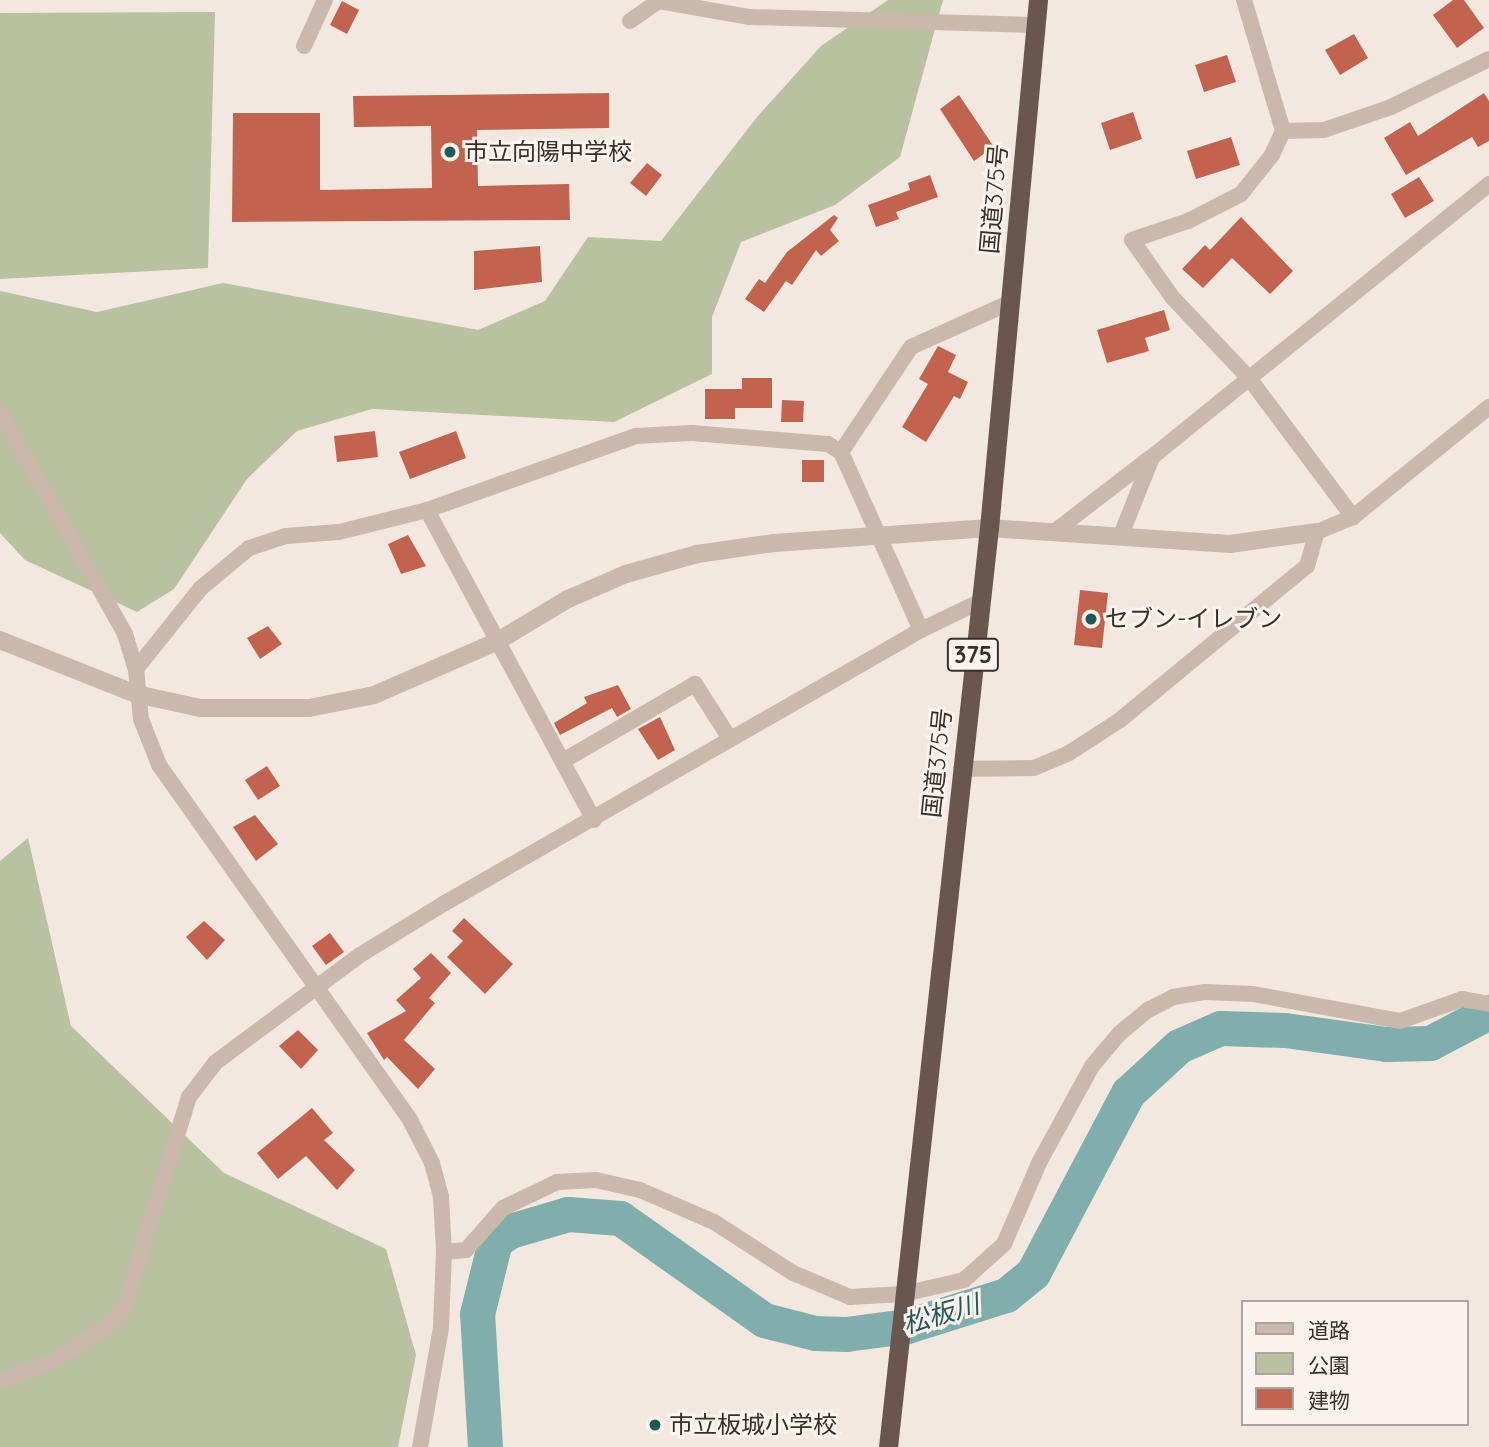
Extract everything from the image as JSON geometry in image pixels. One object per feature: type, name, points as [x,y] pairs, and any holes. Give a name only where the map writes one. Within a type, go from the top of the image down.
[{"type":"highway","name":"国道375号","points":[[888,1447],[989,528],[1038,0]]},
{"type":"street","points":[[304,46],[325,0]]},
{"type":"street","points":[[1244,0],[1283,131],[1272,155],[1241,194],[1188,221],[1132,240],[1172,298],[1249,378],[1353,517]]},
{"type":"street","points":[[630,21],[659,1],[749,17],[1035,25]]},
{"type":"street","points":[[1283,131],[1336,126],[1391,107],[1489,59]]},
{"type":"street","points":[[1054,531],[1152,457],[1489,184]]},
{"type":"street","points":[[841,452],[911,347],[1009,303]]},
{"type":"street","points":[[0,640],[136,694],[200,708],[309,708],[374,695],[498,641],[568,599],[626,574],[696,554],[989,528],[1230,544],[1317,532],[1353,517],[1489,407]]},
{"type":"street","points":[[0,412],[125,634],[136,669],[136,694],[159,765],[410,1120],[432,1163],[441,1196],[444,1252],[441,1328],[420,1447]]},
{"type":"street","points":[[136,669],[201,588],[249,548],[286,536],[340,533],[427,510],[636,436],[692,433],[828,444],[841,452],[882,537],[920,629]]},
{"type":"street","points":[[1121,535],[1152,457]]},
{"type":"street","points":[[427,510],[594,820]]},
{"type":"street","points":[[961,769],[1034,768],[1069,753],[1110,727],[1307,566],[1317,532]]},
{"type":"street","points":[[0,1381],[52,1362],[110,1325],[124,1308],[177,1130],[202,1075],[216,1062],[318,990],[371,948],[920,629],[979,602]]},
{"type":"street","points":[[563,761],[695,684],[730,739]]},
{"type":"street","points":[[444,1252],[466,1250],[503,1208],[557,1182],[596,1180],[640,1191],[714,1223],[793,1273],[850,1297],[902,1302],[964,1280],[1004,1244],[1040,1161],[1092,1066],[1119,1034],[1148,1010],[1173,997],[1205,992],[1253,993],[1400,1021],[1462,999],[1489,1004]]},
{"type":"green space","points":[[888,0],[943,0],[900,157],[835,205],[741,242],[712,317],[712,374],[614,422],[372,409],[297,431],[247,479],[174,589],[137,612],[25,560],[0,533],[0,291],[97,312],[223,283],[478,330],[545,301],[588,237],[661,241],[757,117],[821,46]]},
{"type":"green space","points":[[215,12],[208,268],[0,279],[0,13]]},
{"type":"green space","points":[[28,838],[71,1026],[224,1173],[386,1249],[416,1355],[398,1447],[0,1447],[0,861]]},
{"type":"building","points":[[1453,0],[1464,0],[1484,28],[1457,48],[1433,15]]},
{"type":"building","points":[[342,1],[359,10],[347,34],[330,25]]},
{"type":"building","points":[[1354,34],[1368,58],[1340,75],[1325,50]]},
{"type":"building","points":[[1227,55],[1236,82],[1204,92],[1195,65]]},
{"type":"building","points":[[609,93],[609,128],[477,130],[478,186],[569,184],[570,220],[232,222],[233,113],[320,113],[320,190],[432,188],[431,126],[354,127],[353,96]]},
{"type":"building","points":[[1484,93],[1489,101],[1489,141],[1478,147],[1472,137],[1406,175],[1384,138],[1410,122],[1418,136]]},
{"type":"building","points":[[959,95],[994,147],[974,161],[940,109]]},
{"type":"building","points":[[1133,112],[1142,139],[1110,150],[1101,123]]},
{"type":"building","points":[[1231,137],[1240,165],[1196,179],[1187,151]]},
{"type":"building","points":[[647,163],[662,175],[646,196],[630,183]]},
{"type":"building","points":[[930,175],[938,197],[896,212],[899,219],[876,227],[868,205],[910,190],[908,183]]},
{"type":"building","points":[[1419,177],[1434,201],[1405,218],[1391,194]]},
{"type":"building","points":[[834,215],[838,218],[830,230],[839,241],[821,256],[816,250],[792,285],[786,281],[764,312],[745,299],[759,279],[765,283],[787,252]]},
{"type":"building","points":[[1241,217],[1293,271],[1270,294],[1232,258],[1203,288],[1182,269],[1205,245],[1210,250]]},
{"type":"building","points":[[540,246],[542,282],[474,290],[474,251]]},
{"type":"building","points":[[1164,310],[1170,330],[1145,338],[1149,351],[1107,363],[1097,330]]},
{"type":"building","points":[[938,346],[956,355],[948,372],[968,382],[960,399],[954,396],[926,442],[902,427],[928,384],[919,379]]},
{"type":"building","points":[[742,378],[772,378],[772,408],[735,408],[735,419],[705,419],[705,389],[742,389]]},
{"type":"building","points":[[782,400],[804,401],[803,422],[781,422]]},
{"type":"building","points":[[375,431],[378,457],[337,462],[334,436]]},
{"type":"building","points":[[456,431],[466,458],[410,479],[399,452]]},
{"type":"building","points":[[802,460],[824,460],[824,482],[802,482]]},
{"type":"building","points":[[408,535],[426,566],[401,574],[388,544]]},
{"type":"building","name":"セブン-イレブン","points":[[1080,590],[1108,593],[1102,648],[1074,645]]},
{"type":"building","points":[[268,626],[282,644],[260,659],[247,638]]},
{"type":"building","points":[[618,685],[631,709],[617,717],[612,708],[560,735],[554,723],[587,703],[584,697]]},
{"type":"building","points":[[660,717],[675,750],[658,760],[638,729]]},
{"type":"building","points":[[267,766],[280,786],[258,800],[245,780]]},
{"type":"building","points":[[255,815],[278,844],[256,861],[233,827]]},
{"type":"building","points":[[464,918],[513,964],[485,994],[447,957],[463,941],[452,931]]},
{"type":"building","points":[[204,921],[225,940],[207,960],[186,937]]},
{"type":"building","points":[[330,933],[344,952],[326,965],[312,946]]},
{"type":"building","points":[[431,953],[451,973],[429,998],[435,1003],[404,1040],[435,1069],[418,1089],[387,1057],[384,1060],[367,1033],[406,1011],[396,1000],[421,978],[413,969]]},
{"type":"building","points":[[298,1030],[318,1050],[301,1069],[279,1046]]},
{"type":"building","points":[[312,1108],[333,1133],[324,1140],[355,1170],[337,1190],[306,1156],[278,1179],[257,1153]]},
{"type":"waterway","name":"松板川","points":[[485,1447],[477,1314],[495,1241],[510,1231],[568,1214],[620,1218],[764,1320],[815,1333],[846,1334],[907,1326],[1006,1295],[1033,1273],[1128,1093],[1179,1046],[1220,1028],[1285,1030],[1386,1044],[1430,1043],[1489,1012]]},
{"type":"place","name":"市立向陽中学校","points":[[450,152]]},
{"type":"place","name":"セブン-イレブン","points":[[1091,619]]},
{"type":"place","name":"市立板城小学校","points":[[655,1425]]}]
